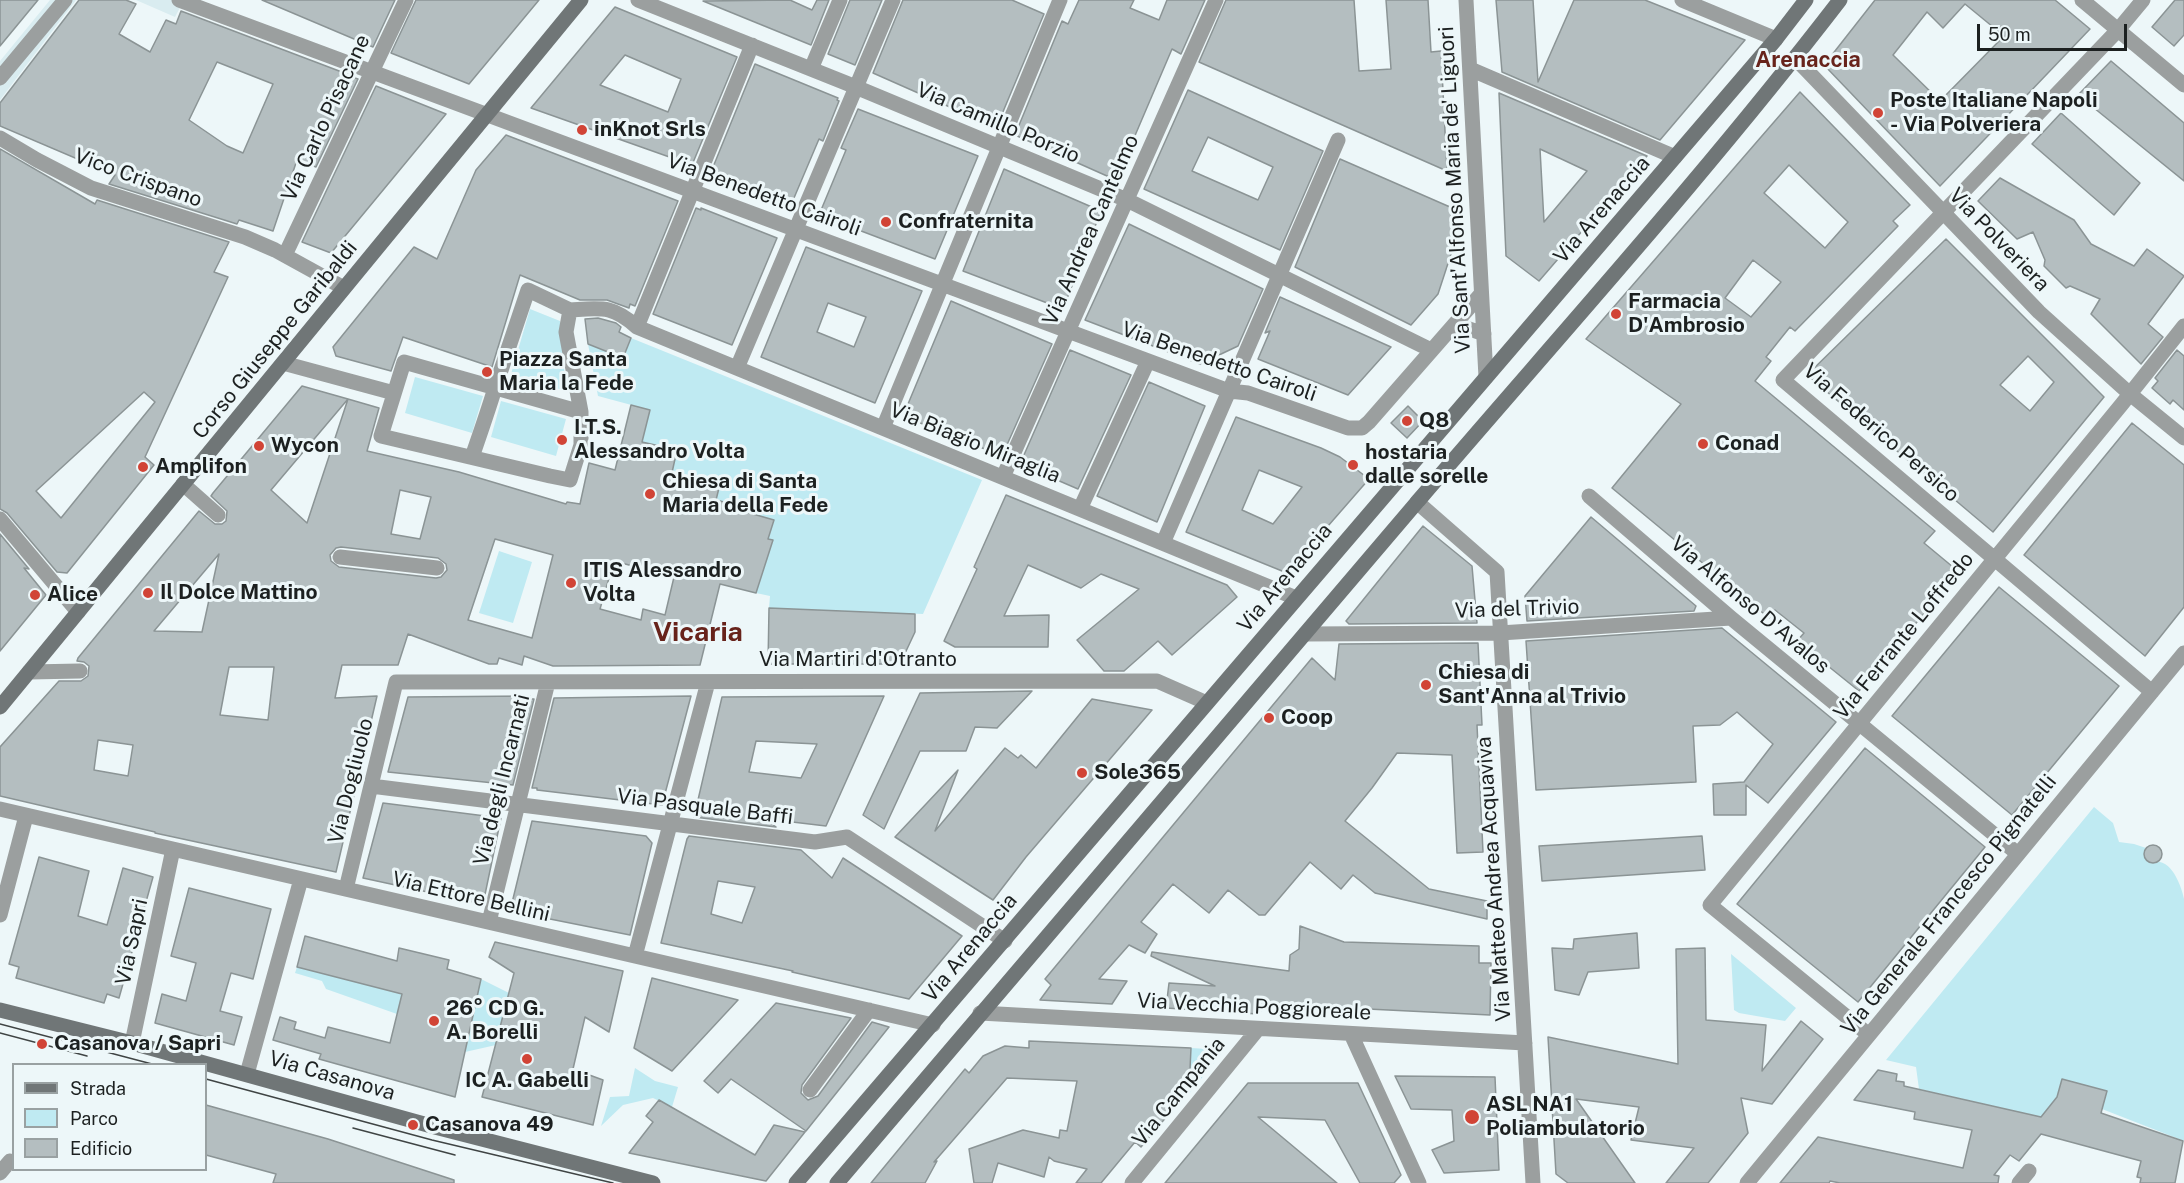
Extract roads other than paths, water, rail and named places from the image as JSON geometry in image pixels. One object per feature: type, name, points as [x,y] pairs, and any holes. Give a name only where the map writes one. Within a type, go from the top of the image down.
[{"type":"main road","name":"Corso Giuseppe Garibaldi","points":[[0,707],[581,0]]},
{"type":"main road","name":"Via Arenaccia","points":[[796,1183],[1776,39],[1806,0]]},
{"type":"main road","points":[[837,1183],[1417,502],[1565,332],[1795,58],[1840,0]]},
{"type":"main road","name":"Via Casanova","points":[[0,1010],[206,1063]]},
{"type":"main road","name":"Via Casanova","points":[[207,1063],[435,1127],[653,1183]]},
{"type":"street","points":[[0,78],[65,0]]},
{"type":"street","name":"Via Carlo Pisacane","points":[[285,255],[406,0]]},
{"type":"street","name":"Via Camillo Porzio","points":[[638,0],[856,87],[1127,200],[1431,350]]},
{"type":"street","points":[[811,69],[840,0]]},
{"type":"street","points":[[737,368],[893,0]]},
{"type":"street","points":[[883,428],[1060,0]]},
{"type":"street","name":"Via Andrea Cantelmo","points":[[1004,477],[1216,0]]},
{"type":"street","name":"Via Sant'Alfonso Maria de' Liguori","points":[[1466,0],[1486,377]]},
{"type":"street","points":[[1682,0],[1776,39]]},
{"type":"street","points":[[2082,0],[2184,85]]},
{"type":"street","name":"Via Federico Persico","points":[[2143,0],[2118,30],[1783,380],[2152,692]]},
{"type":"street","name":"Via Benedetto Cairoli","points":[[188,2],[1229,391],[1248,393],[1348,428],[1362,428],[1369,422],[1431,350]]},
{"type":"street","points":[[637,327],[752,45]]},
{"type":"street","name":"Via Polveriera","points":[[1795,58],[2039,312],[2130,394],[2184,438]]},
{"type":"street","points":[[1470,69],[1675,157]]},
{"type":"street","name":"Vico Crispano","points":[[0,138],[91,188],[268,246],[344,288]]},
{"type":"street","points":[[1163,543],[1338,140]]},
{"type":"street","points":[[472,457],[495,388],[528,290],[570,310],[566,332],[580,412],[581,445],[570,480],[381,436],[404,362],[495,388],[580,412]]},
{"type":"street","points":[[1431,350],[1481,294]]},
{"type":"street","name":"Via Biagio Miraglia","points":[[570,310],[601,308],[623,314],[637,327],[1296,598]]},
{"type":"street","points":[[1455,324],[1484,334]]},
{"type":"street","name":"Via Ferrante Loffredo","points":[[1869,1035],[1710,905],[2184,326]]},
{"type":"street","points":[[1080,509],[1148,361]]},
{"type":"street","points":[[283,363],[394,393]]},
{"type":"street","points":[[183,484],[218,515]]},
{"type":"street","name":"Via Alfonso D'Avalos","points":[[1592,498],[1731,618],[2019,854]]},
{"type":"street","name":"Via Matteo Andrea Acquaviva","points":[[1417,502],[1497,572],[1533,1183]]},
{"type":"street","points":[[0,519],[78,612]]},
{"type":"street","points":[[340,557],[437,568]]},
{"type":"street","name":"Via del Trivio","points":[[1305,634],[1500,633],[1731,618]]},
{"type":"street","name":"Via Generale Francesco Pignatelli","points":[[1747,1183],[2184,653]]},
{"type":"street","points":[[29,672],[80,671]]},
{"type":"street","name":"Via Martiri d'Otranto","points":[[396,682],[1157,681],[1207,703]]},
{"type":"street","name":"Via Dogliuolo","points":[[346,889],[396,682]]},
{"type":"street","name":"Via degli Incarnati","points":[[489,922],[548,682]]},
{"type":"street","points":[[635,956],[708,682]]},
{"type":"street","name":"Via Pasquale Baffi","points":[[371,786],[815,842],[847,837],[1005,940]]},
{"type":"street","name":"Via Ettore Bellini","points":[[0,809],[933,1025]]},
{"type":"street","points":[[0,915],[26,816]]},
{"type":"street","name":"Via Sapri","points":[[132,1043],[173,849]]},
{"type":"street","points":[[247,1074],[301,879]]},
{"type":"street","points":[[810,1090],[869,1010]]},
{"type":"street","name":"Via Vecchia Poggioreale","points":[[980,1013],[1525,1043]]},
{"type":"street","name":"Via Campania","points":[[1132,1183],[1258,1029]]},
{"type":"street","points":[[1351,1034],[1419,1183]]},
{"type":"tram line","points":[[0,1024],[148,1063]]},
{"type":"tram line","points":[[0,1033],[87,1056]]},
{"type":"tram line","points":[[207,1079],[432,1140],[613,1183]]},
{"type":"tram line","points":[[353,1128],[455,1155]]},
{"type":"place","name":"Poste Italiane Napoli - Via Polveriera","points":[[1878,113]]},
{"type":"place","name":"inKnot Srls","points":[[582,130]]},
{"type":"place","name":"Confraternita","points":[[886,222]]},
{"type":"place","name":"Farmacia D'Ambrosio","points":[[1616,314]]},
{"type":"place","name":"Piazza Santa Maria la Fede","points":[[487,372]]},
{"type":"place","name":"Q8","points":[[1407,421]]},
{"type":"place","name":"I.T.S. Alessandro Volta","points":[[562,440]]},
{"type":"place","name":"Conad","points":[[1703,444]]},
{"type":"place","name":"Wycon","points":[[259,446]]},
{"type":"place","name":"hostaria dalle sorelle","points":[[1353,465]]},
{"type":"place","name":"Amplifon","points":[[143,467]]},
{"type":"place","name":"Chiesa di Santa Maria della Fede","points":[[650,494]]},
{"type":"place","name":"ITIS Alessandro Volta","points":[[571,583]]},
{"type":"place","name":"Il Dolce Mattino","points":[[148,593]]},
{"type":"place","name":"Alice","points":[[35,595]]},
{"type":"place","name":"Chiesa di Sant'Anna al Trivio","points":[[1426,685]]},
{"type":"place","name":"Coop","points":[[1269,718]]},
{"type":"place","name":"Sole365","points":[[1082,773]]},
{"type":"place","name":"26° CD G. A. Borelli","points":[[434,1021]]},
{"type":"place","name":"Casanova / Sapri","points":[[42,1044]]},
{"type":"place","name":"IC A. Gabelli","points":[[527,1059]]},
{"type":"place","name":"ASL NA1 Poliambulatorio","points":[[1472,1117]]},
{"type":"place","name":"Casanova 49","points":[[413,1125]]},
{"type":"district","name":"Arenaccia","points":[[1808,60]]},
{"type":"district","name":"Vicaria","points":[[698,633]]}]
